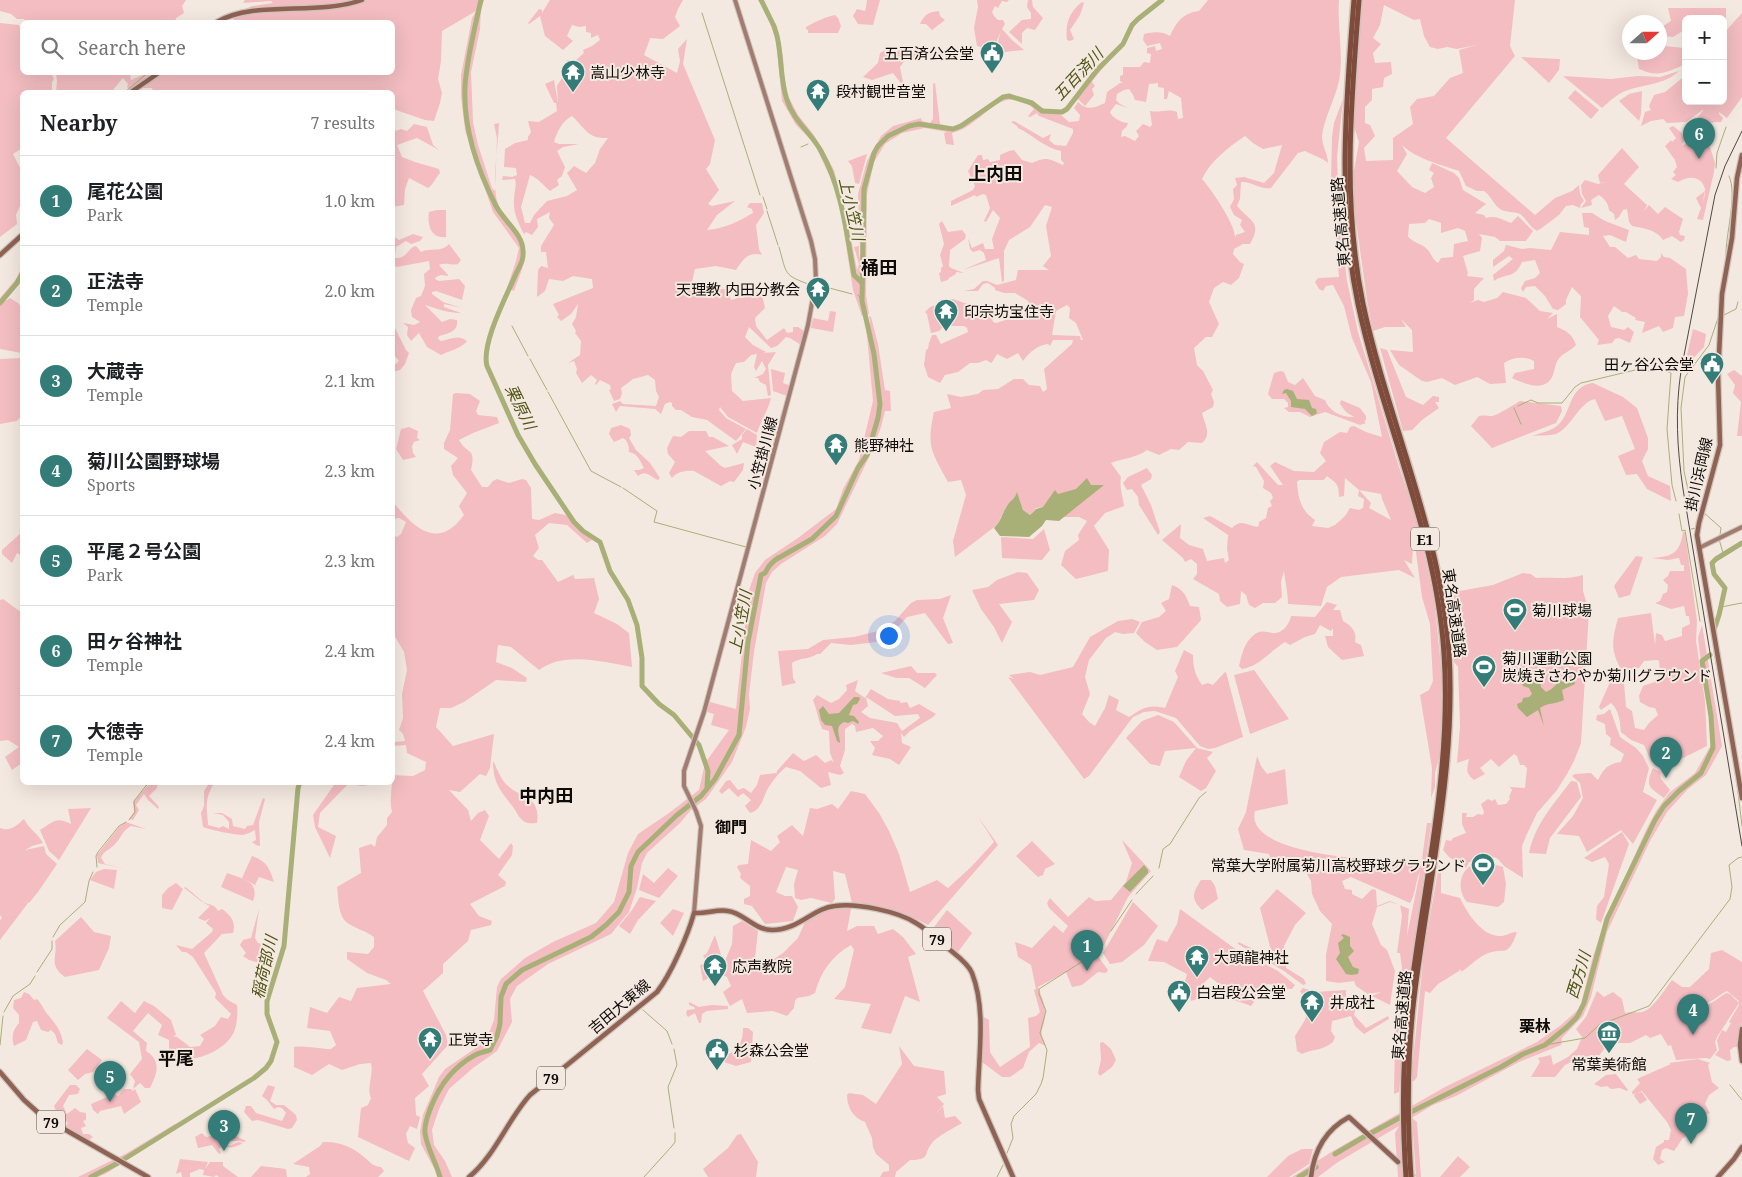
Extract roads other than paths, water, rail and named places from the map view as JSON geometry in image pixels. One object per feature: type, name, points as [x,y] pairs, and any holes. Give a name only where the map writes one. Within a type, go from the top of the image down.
[{"type":"highway","name":"東名高速道路","points":[[1354,0],[1345,138],[1345,194],[1350,257],[1366,336],[1427,546],[1438,600],[1445,670],[1446,709],[1441,782],[1410,999],[1405,1122],[1406,1177]]},
{"type":"highway","name":"東名高速道路","points":[[1358,0],[1350,110],[1349,167],[1350,220],[1354,257],[1370,335],[1432,545],[1443,599],[1450,670],[1450,709],[1445,783],[1414,999],[1406,1084]]},
{"type":"highway","name":"東名高速道路","points":[[1405,1122],[1412,1177]]},
{"type":"main road","points":[[288,2],[342,5],[362,0]]},
{"type":"main road","name":"小笠掛川線","points":[[694,912],[701,832],[696,809],[684,786],[683,775],[697,737],[802,347],[816,281],[816,267],[812,246],[736,0]]},
{"type":"main road","points":[[220,20],[245,6]]},
{"type":"main road","points":[[134,90],[156,75]]},
{"type":"main road","name":"掛川浜岡線","points":[[1742,155],[1737,178],[1732,238],[1722,294],[1718,375],[1720,445],[1698,529],[1699,548],[1742,798]]},
{"type":"main road","points":[[0,255],[20,237]]},
{"type":"main road","points":[[1699,548],[1742,527]]},
{"type":"main road","name":"79","points":[[694,912],[702,914],[727,910],[755,926],[765,930],[772,930],[790,927],[830,907],[848,906],[870,908],[898,915],[914,921],[929,931],[971,970],[979,1004],[979,1099],[1012,1177]]},
{"type":"main road","name":"吉田大東線","points":[[470,1177],[530,1095],[657,992],[675,960],[691,924],[694,912]]},
{"type":"main road","points":[[1742,1029],[1740,1045],[1742,1061]]},
{"type":"main road","name":"79","points":[[0,1072],[24,1100],[43,1117],[148,1177]]},
{"type":"main road","points":[[1310,1177],[1312,1164],[1320,1142],[1334,1126],[1349,1117],[1363,1132],[1398,1162]]},
{"type":"main road","points":[[1718,1177],[1742,1147]]},
{"type":"waterway","name":"栗原川","points":[[481,0],[466,75],[466,117],[477,163],[483,178],[499,212],[517,233],[522,245],[523,255],[521,264],[491,333],[486,357],[487,366],[518,435],[535,464],[574,522],[583,531],[600,542],[610,571],[628,600],[637,625],[642,658],[642,686],[659,704],[674,715],[699,745],[708,771],[707,787]]},
{"type":"waterway","name":"栗原川","points":[[481,6],[483,0]]},
{"type":"waterway","name":"上小笠川","points":[[761,0],[777,36],[783,85],[787,100],[793,114],[817,144],[828,165],[842,208],[854,275],[862,283]]},
{"type":"waterway","name":"上小笠川","points":[[440,1177],[426,1139],[425,1130],[428,1116],[443,1084],[460,1065],[477,1054],[490,1050],[497,1036],[500,1024],[501,997],[506,984],[522,970],[591,937],[606,925],[619,912],[629,892],[631,866],[638,852],[677,815],[701,796],[715,779],[739,735],[748,642],[761,575],[765,573],[775,560],[812,539],[836,516],[858,468],[867,455],[878,418],[880,404],[874,354],[862,301],[864,189],[874,153],[878,146],[888,136],[909,126],[919,124],[953,129],[961,126],[1003,97],[1009,96],[1032,103],[1042,111],[1062,112],[1067,109],[1097,70],[1123,44],[1132,25],[1162,0]]},
{"type":"waterway","points":[[702,13],[760,195]]},
{"type":"waterway","points":[[127,90],[145,75]]},
{"type":"waterway","points":[[1716,168],[1717,153],[1726,127]]},
{"type":"waterway","points":[[801,147],[808,144]]},
{"type":"waterway","points":[[1726,257],[1732,204],[1729,176]]},
{"type":"waterway","points":[[763,197],[767,209]]},
{"type":"waterway","points":[[767,211],[778,245]]},
{"type":"waterway","points":[[779,247],[785,269],[788,273],[795,279],[811,285]]},
{"type":"waterway","points":[[0,303],[20,278]]},
{"type":"waterway","points":[[818,285],[852,294]]},
{"type":"waterway","name":"上小笠川","points":[[858,295],[862,301]]},
{"type":"waterway","points":[[1724,315],[1736,309],[1738,302]]},
{"type":"waterway","points":[[1700,509],[1690,499],[1684,471],[1681,408],[1685,377],[1709,345],[1718,318]]},
{"type":"waterway","points":[[512,326],[528,356]]},
{"type":"waterway","points":[[530,359],[547,390]]},
{"type":"waterway","points":[[1518,406],[1531,400],[1538,403],[1562,403],[1575,387],[1581,383],[1635,370]]},
{"type":"waterway","points":[[1648,371],[1663,370],[1671,373],[1667,429],[1672,485],[1676,501]]},
{"type":"waterway","points":[[548,392],[591,471],[621,487]]},
{"type":"waterway","points":[[1514,408],[1521,424]]},
{"type":"waterway","points":[[623,488],[657,511],[654,522],[746,547]]},
{"type":"waterway","points":[[1703,512],[1721,528],[1720,535]]},
{"type":"waterway","points":[[1679,514],[1682,531],[1685,530],[1700,621]]},
{"type":"waterway","points":[[1691,529],[1697,528]]},
{"type":"waterway","points":[[1719,539],[1723,553]]},
{"type":"waterway","name":"西方川","points":[[1714,630],[1725,588],[1714,574],[1712,563],[1742,543]]},
{"type":"waterway","name":"上小笠川","points":[[777,556],[781,557]]},
{"type":"waterway","points":[[1721,607],[1742,603]]},
{"type":"waterway","points":[[1714,651],[1727,724]]},
{"type":"waterway","name":"西方川","points":[[1335,1154],[1401,1117],[1523,1054],[1545,1045],[1577,1017],[1584,1003],[1607,919],[1655,820],[1664,806],[1701,773],[1713,748],[1711,716],[1702,661],[1710,655]]},
{"type":"waterway","points":[[1735,767],[1742,826]]},
{"type":"waterway","points":[[129,820],[135,812],[134,801],[147,785]]},
{"type":"waterway","name":"稲荷部川","points":[[91,1177],[118,1163],[254,1078],[271,1061],[277,1042],[267,1014],[267,1001],[284,946],[299,785]]},
{"type":"waterway","points":[[1159,868],[1163,849],[1170,844],[1199,798],[1206,792]]},
{"type":"waterway","points":[[97,867],[96,856],[98,852],[119,826],[126,822]]},
{"type":"waterway","points":[[1545,1045],[1585,1038],[1599,1025],[1649,1006],[1730,899],[1732,887],[1729,865],[1742,857]]},
{"type":"waterway","points":[[53,937],[60,925],[85,902],[89,881],[93,872]]},
{"type":"waterway","points":[[1136,894],[1153,876]]},
{"type":"waterway","points":[[1111,931],[1132,900]]},
{"type":"waterway","points":[[37,972],[52,949],[52,941]]},
{"type":"waterway","points":[[1007,1153],[1013,1138],[1011,1124],[1014,1116],[1036,1094],[1043,1078],[1047,1050],[1040,1033],[1046,1011],[1039,994],[1039,989],[1094,954]]},
{"type":"waterway","points":[[4,1012],[13,996],[30,984],[35,976]]},
{"type":"waterway","points":[[643,1010],[667,1031],[672,1044]]},
{"type":"waterway","points":[[0,1045],[3,1016]]},
{"type":"waterway","points":[[674,1049],[677,1065],[668,1087],[674,1128]]},
{"type":"waterway","points":[[1730,1085],[1742,1100]]},
{"type":"waterway","points":[[644,1177],[675,1142],[675,1133]]},
{"type":"waterway","points":[[997,1177],[1003,1165]]},
{"type":"waterway","name":"西方川","points":[[1299,1177],[1316,1167]]},
{"type":"tunnel","points":[[1398,1162],[1415,1177]]},
{"type":"railway","points":[[1742,131],[1725,166],[1715,195],[1681,371],[1677,415],[1679,459],[1683,489],[1742,846]]},
{"type":"place","name":"五百済公会堂","points":[[992,74]]},
{"type":"place","name":"嵩山少林寺","points":[[573,93]]},
{"type":"place","name":"段村観世音堂","points":[[818,112]]},
{"type":"place","name":"田ヶ谷神社","points":[[1699,159]]},
{"type":"place","name":"天理教 内田分教会","points":[[818,310]]},
{"type":"place","name":"印宗坊宝住寺","points":[[946,332]]},
{"type":"place","name":"田ヶ谷公会堂","points":[[1712,385]]},
{"type":"place","name":"熊野神社","points":[[836,466]]},
{"type":"place","name":"菊川球場","points":[[1515,631]]},
{"type":"place","name":"菊川運動公園 炭焼きさわやか菊川グラウンド","points":[[1484,688]]},
{"type":"place","name":"正法寺","points":[[1666,778]]},
{"type":"place","name":"常葉大学附属菊川高校野球グラウンド","points":[[1483,886]]},
{"type":"place","name":"尾花公園","points":[[1087,971]]},
{"type":"place","name":"大頭龍神社","points":[[1197,978]]},
{"type":"place","name":"応声教院","points":[[715,987]]},
{"type":"place","name":"白岩段公会堂","points":[[1179,1013]]},
{"type":"place","name":"井成社","points":[[1312,1023]]},
{"type":"place","name":"菊川公園野球場","points":[[1693,1035]]},
{"type":"place","name":"常葉美術館","points":[[1609,1054]]},
{"type":"place","name":"正覚寺","points":[[430,1060]]},
{"type":"place","name":"杉森公会堂","points":[[717,1071]]},
{"type":"place","name":"平尾２号公園","points":[[110,1102]]},
{"type":"place","name":"大徳寺","points":[[1691,1144]]},
{"type":"place","name":"大蔵寺","points":[[224,1151]]},
{"type":"district","name":"上内田","points":[[995,173]]},
{"type":"district","name":"桶田","points":[[879,267]]},
{"type":"district","name":"中内田","points":[[546,795]]},
{"type":"district","name":"御門","points":[[731,827]]},
{"type":"district","name":"栗林","points":[[1535,1026]]},
{"type":"district","name":"平尾","points":[[176,1058]]},
{"type":"water label","name":"五百済川","points":[[1078,74]]}]
